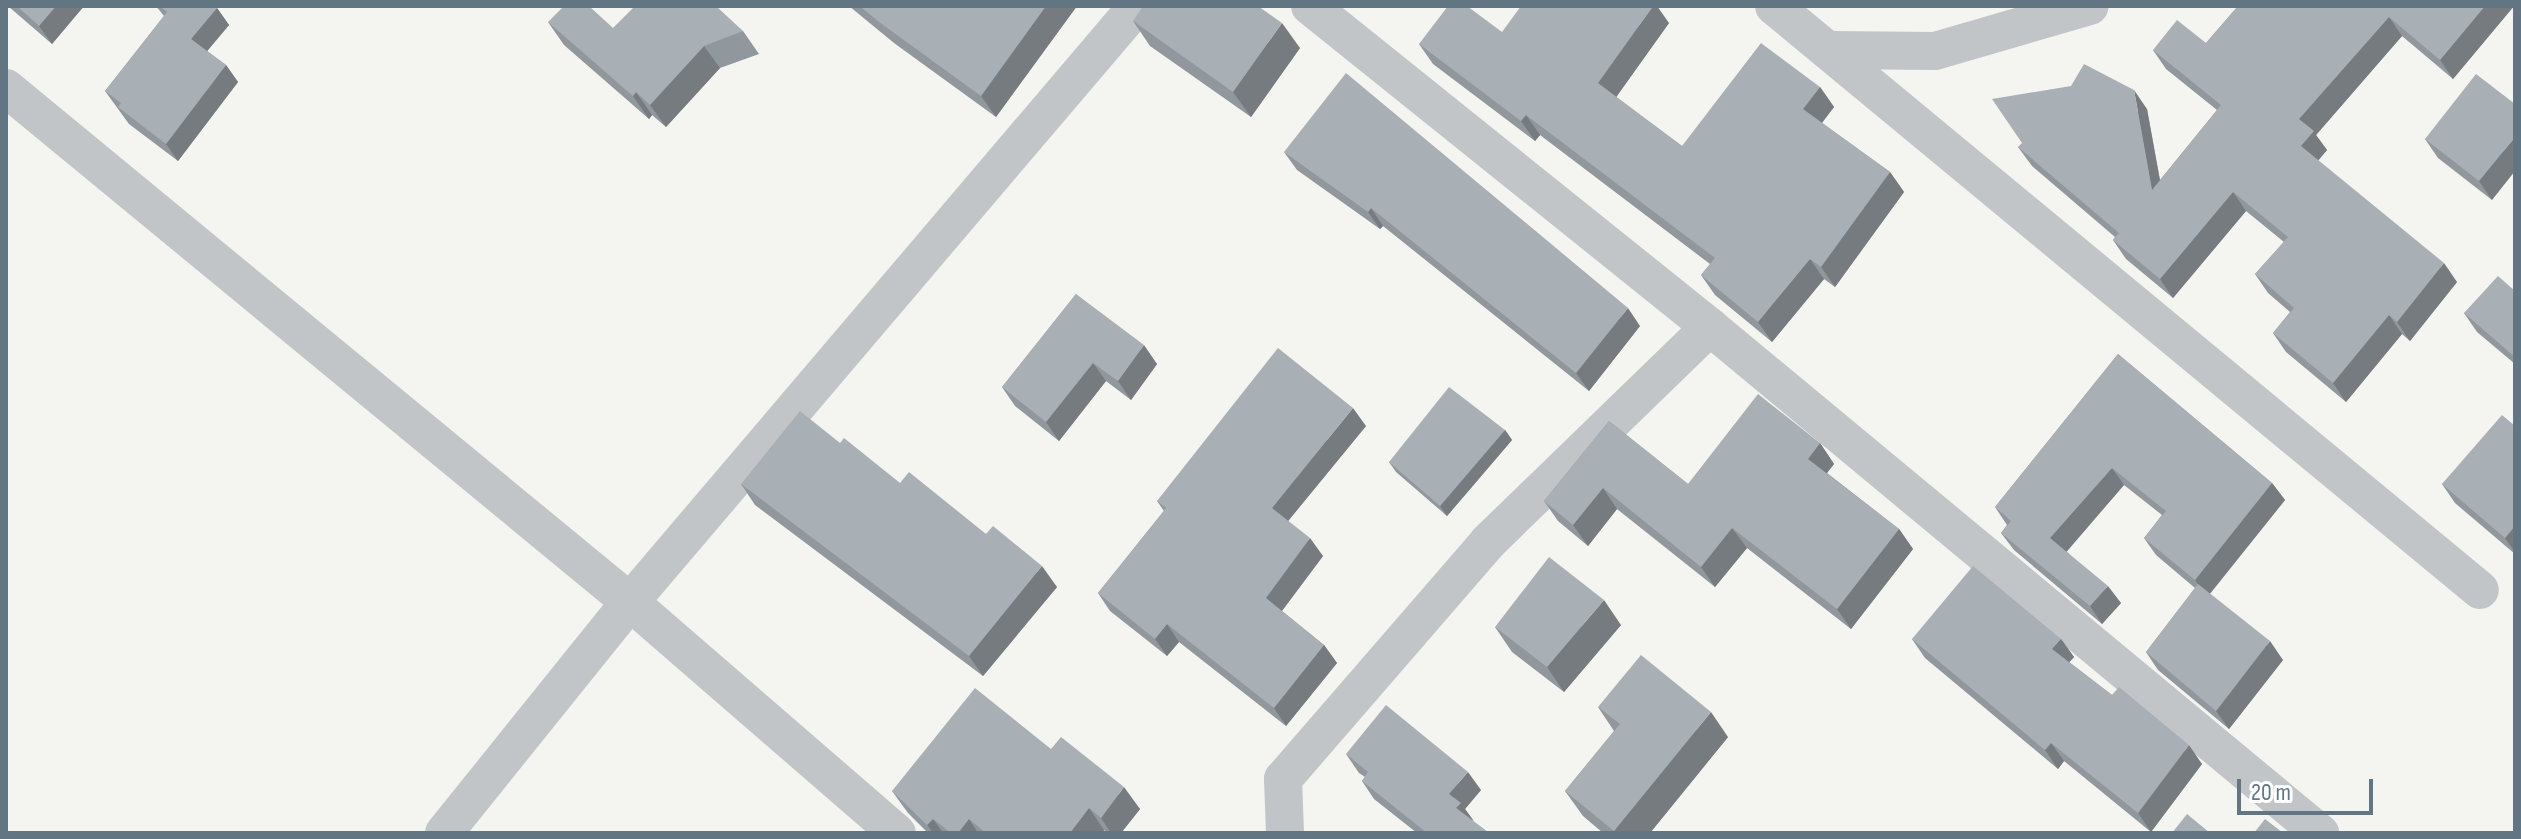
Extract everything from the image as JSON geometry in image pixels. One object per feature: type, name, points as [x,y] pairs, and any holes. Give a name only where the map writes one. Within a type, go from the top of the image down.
[{"type":"street","points":[[444,833],[630,602],[1137,6]]},
{"type":"street","points":[[1310,6],[1710,327],[2320,833]]},
{"type":"street","points":[[1774,6],[2480,590]]},
{"type":"street","points":[[1828,50],[1935,51],[2090,6]]},
{"type":"street","points":[[6,88],[630,602],[897,833]]},
{"type":"street","points":[[1285,833],[1283,779],[1488,542],[1710,327]]},
{"type":"building","points":[[17,6],[56,6],[39,26]]},
{"type":"building","points":[[160,6],[215,6],[217,8],[191,39],[226,65],[166,144],[118,107],[121,103],[105,91],[167,12]]},
{"type":"building","points":[[564,6],[589,6],[613,28],[635,6],[716,6],[743,31],[704,46],[650,105],[636,92],[633,96],[548,22]]},
{"type":"building","points":[[860,6],[1046,6],[981,96]]},
{"type":"building","points":[[1143,6],[1258,6],[1282,23],[1233,92],[1133,21]]},
{"type":"building","points":[[1448,6],[1467,6],[1502,32],[1521,6],[1653,6],[1598,83],[1682,146],[1761,43],[1820,87],[1803,109],[1890,172],[1821,267],[1810,259],[1758,322],[1701,275],[1715,258],[1526,115],[1521,121],[1419,44]]},
{"type":"building","points":[[2238,6],[2485,6],[2440,60],[2389,17],[2299,119],[2314,131],[2301,146],[2444,263],[2397,322],[2389,315],[2333,383],[2273,333],[2294,308],[2255,274],[2288,237],[2233,192],[2160,279],[2113,240],[2119,233],[2018,147],[2022,143],[1992,99],[2071,86],[2084,64],[2134,90],[2152,190],[2221,105],[2153,50],[2177,20],[2206,43]]},
{"type":"building","points":[[1346,73],[1628,308],[1576,373],[1371,208],[1368,212],[1284,152]]},
{"type":"building","points":[[2476,74],[2515,104],[2515,137],[2479,181],[2425,139]]},
{"type":"building","points":[[2498,276],[2515,291],[2515,357],[2464,313]]},
{"type":"building","points":[[1076,294],[1144,345],[1118,381],[1093,363],[1046,422],[1002,387]]},
{"type":"building","points":[[1278,348],[1353,408],[1272,508],[1310,538],[1266,598],[1324,645],[1274,708],[1167,624],[1155,639],[1098,593],[1166,508],[1157,501]]},
{"type":"building","points":[[2118,354],[2272,483],[2195,580],[2144,538],[2166,511],[2112,468],[2050,538],[2108,586],[2090,606],[2001,533],[2011,521],[1995,507]]},
{"type":"building","points":[[1449,387],[1505,430],[1440,506],[1389,462]]},
{"type":"building","points":[[1758,394],[1820,443],[1808,459],[1899,529],[1837,609],[1732,528],[1701,567],[1603,488],[1573,525],[1544,501],[1609,421],[1688,484]]},
{"type":"building","points":[[800,411],[840,443],[844,438],[900,483],[909,472],[986,534],[993,526],[1042,566],[969,656],[741,484]]},
{"type":"building","points":[[2502,415],[2515,426],[2515,526],[2505,538],[2442,484]]},
{"type":"building","points":[[1549,557],[1604,600],[1547,667],[1495,627]]},
{"type":"building","points":[[1973,566],[2061,639],[2052,649],[2112,695],[2119,687],[2189,745],[2138,813],[2051,743],[2045,750],[1912,639]]},
{"type":"building","points":[[2198,584],[2270,641],[2216,711],[2146,652]]},
{"type":"building","points":[[1641,655],[1711,712],[1614,831],[1565,791],[1620,724],[1598,707]]},
{"type":"building","points":[[975,688],[1051,749],[1061,737],[1124,787],[1101,818],[1089,808],[1070,833],[986,833],[969,819],[958,833],[951,833],[933,819],[927,825],[892,791]]},
{"type":"building","points":[[1386,705],[1468,772],[1449,794],[1461,803],[1456,808],[1489,833],[1427,833],[1362,781],[1368,772],[1346,754]]},
{"type":"building","points":[[2187,814],[2210,833],[2172,833]]},
{"type":"building","points":[[2265,819],[2283,833],[2254,833]]}]
